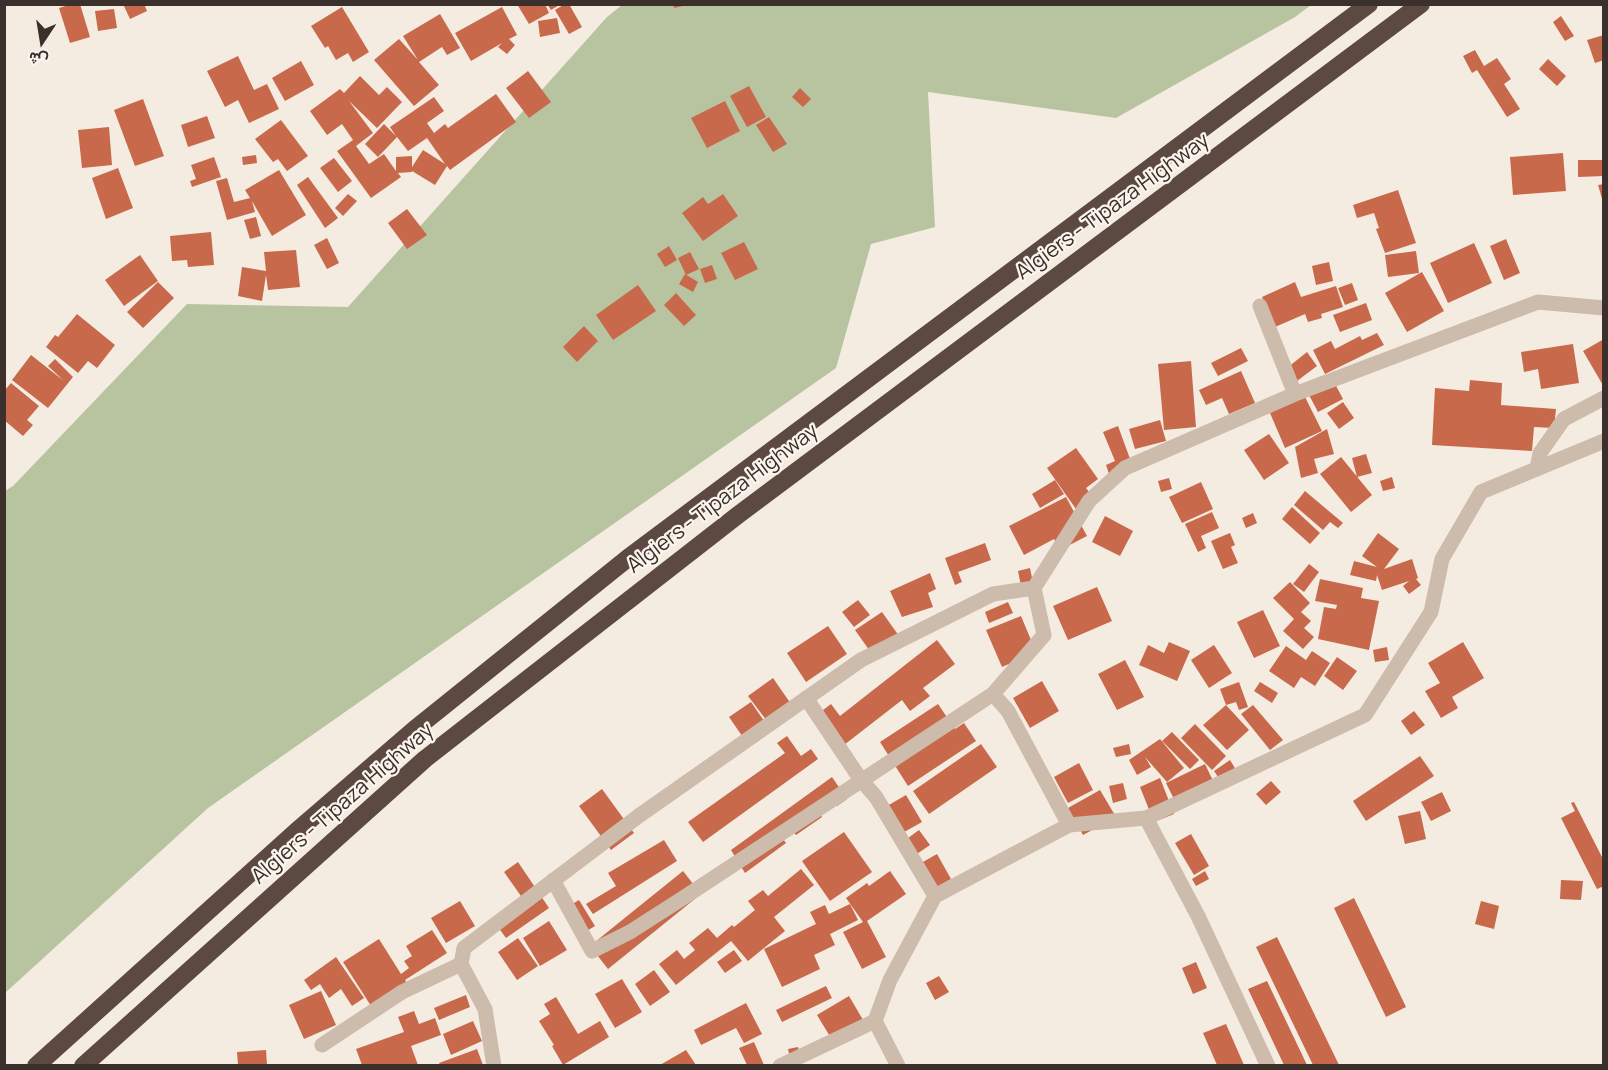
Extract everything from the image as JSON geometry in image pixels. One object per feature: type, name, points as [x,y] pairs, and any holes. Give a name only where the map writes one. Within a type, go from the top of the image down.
[{"type":"highway","name":"Algiers - Tipaza Highway","points":[[36,1065],[289,838],[415,729],[628,558],[1369,4]]},
{"type":"highway","name":"Algiers - Tipaza Highway","points":[[83,1065],[425,759],[738,515],[1423,6]]},
{"type":"street","points":[[553,880],[592,951],[630,932],[993,694],[1044,635],[1034,588],[1089,501],[1125,468],[1295,394],[1538,302],[1604,308]]},
{"type":"street","points":[[1260,306],[1295,394]]},
{"type":"street","points":[[1536,469],[1540,453],[1564,419],[1604,398]]},
{"type":"street","points":[[780,1065],[875,1021],[890,980],[935,896],[1069,825],[1146,818],[1365,715],[1431,612],[1442,560],[1481,492],[1604,441]]},
{"type":"street","points":[[494,1065],[485,1009],[461,964],[464,948],[640,815],[861,660],[993,594],[1034,588]]},
{"type":"street","points":[[993,694],[1008,711],[1069,825]]},
{"type":"street","points":[[806,698],[861,780],[876,797],[935,896]]},
{"type":"street","points":[[1146,818],[1198,916],[1268,1065]]},
{"type":"street","points":[[322,1045],[402,992],[461,964]]},
{"type":"street","points":[[875,1021],[898,1065]]},
{"type":"green space","points":[[622,5],[1311,5],[1295,17],[1116,118],[928,92],[935,227],[871,244],[836,368],[208,808],[5,993],[5,491],[13,486],[187,304],[348,307],[607,17]]},
{"type":"building","points":[[80,4],[90,37],[70,43],[59,8]]},
{"type":"building","points":[[123,4],[144,4],[147,11],[130,19]]},
{"type":"building","points":[[517,4],[545,4],[549,13],[529,24]]},
{"type":"building","points":[[547,4],[561,4],[551,10]]},
{"type":"building","points":[[569,4],[582,27],[569,34],[555,10]]},
{"type":"building","points":[[673,4],[687,4],[687,5],[674,8]]},
{"type":"building","points":[[342,7],[369,52],[353,62],[348,53],[336,60],[328,46],[325,48],[311,26]]},
{"type":"building","points":[[502,7],[517,35],[509,39],[515,45],[507,54],[498,47],[502,43],[471,61],[455,33]]},
{"type":"building","points":[[114,9],[117,28],[98,31],[95,11]]},
{"type":"building","points":[[440,14],[460,48],[447,55],[442,47],[419,62],[439,85],[414,106],[374,60],[399,39],[418,60],[403,36]]},
{"type":"building","points":[[1561,16],[1574,36],[1565,41],[1553,22]]},
{"type":"building","points":[[557,18],[560,33],[540,37],[538,21]]},
{"type":"building","points":[[1604,35],[1604,60],[1595,63],[1587,40]]},
{"type":"building","points":[[1475,50],[1484,66],[1497,58],[1511,79],[1504,84],[1520,109],[1507,117],[1477,70],[1472,73],[1463,56]]},
{"type":"building","points":[[238,56],[254,90],[267,84],[279,109],[249,123],[238,100],[225,107],[207,71]]},
{"type":"building","points":[[1548,59],[1566,76],[1557,86],[1539,69]]},
{"type":"building","points":[[301,61],[314,85],[285,101],[272,78]]},
{"type":"building","points":[[528,71],[551,102],[529,118],[506,88]]},
{"type":"building","points":[[360,76],[379,95],[387,87],[402,102],[377,128],[349,101],[373,133],[356,146],[369,164],[384,154],[396,171],[396,157],[412,156],[412,167],[423,150],[445,164],[427,138],[408,151],[397,137],[378,157],[365,144],[384,124],[396,136],[390,127],[434,97],[444,111],[427,123],[434,133],[445,124],[448,128],[496,94],[516,122],[450,170],[447,166],[435,185],[412,171],[398,173],[401,177],[371,198],[337,151],[353,140],[342,124],[327,135],[310,111],[340,89],[344,93]]},
{"type":"building","points":[[749,86],[766,117],[747,127],[730,96]]},
{"type":"building","points":[[800,88],[811,99],[803,107],[792,97]]},
{"type":"building","points":[[143,99],[164,156],[135,166],[114,110]]},
{"type":"building","points":[[725,101],[740,131],[707,148],[691,118]]},
{"type":"building","points":[[207,116],[215,138],[188,147],[181,125]]},
{"type":"building","points":[[769,117],[787,144],[773,152],[756,125]]},
{"type":"building","points":[[281,120],[308,156],[287,171],[278,159],[273,162],[255,139]]},
{"type":"building","points":[[109,127],[112,165],[82,168],[78,130]]},
{"type":"building","points":[[1563,153],[1566,191],[1513,195],[1510,157]]},
{"type":"building","points":[[256,155],[257,163],[243,165],[242,157]]},
{"type":"building","points":[[214,157],[221,177],[192,187],[190,181],[196,179],[191,165]]},
{"type":"building","points":[[334,158],[352,181],[338,192],[320,168]]},
{"type":"building","points":[[1578,160],[1604,160],[1604,176],[1578,177]]},
{"type":"building","points":[[118,168],[133,208],[106,219],[92,178]]},
{"type":"building","points":[[279,170],[306,215],[272,236],[252,201],[255,212],[227,220],[216,181],[227,178],[234,202],[250,198],[245,190]]},
{"type":"building","points":[[308,177],[338,218],[325,228],[297,185]]},
{"type":"building","points":[[1604,184],[1604,202],[1603,202],[1598,185]]},
{"type":"building","points":[[1398,190],[1416,243],[1385,253],[1376,229],[1379,228],[1374,213],[1357,218],[1353,205]]},
{"type":"building","points":[[348,194],[357,201],[343,216],[335,208]]},
{"type":"building","points":[[723,194],[738,216],[703,241],[682,213],[703,197],[708,204]]},
{"type":"building","points":[[407,209],[427,235],[407,249],[388,223]]},
{"type":"building","points":[[256,217],[261,236],[250,239],[244,220]]},
{"type":"building","points":[[211,232],[214,265],[188,267],[187,260],[172,261],[170,236]]},
{"type":"building","points":[[327,238],[339,263],[327,269],[314,245]]},
{"type":"building","points":[[1506,239],[1520,273],[1504,280],[1490,246]]},
{"type":"building","points":[[744,242],[758,269],[735,280],[721,253]]},
{"type":"building","points":[[1474,243],[1492,283],[1448,303],[1430,263]]},
{"type":"building","points":[[669,246],[677,260],[665,267],[657,254]]},
{"type":"building","points":[[296,250],[300,287],[268,290],[266,275],[262,301],[238,296],[242,267],[266,271],[264,252]]},
{"type":"building","points":[[1416,251],[1419,273],[1388,277],[1385,255]]},
{"type":"building","points":[[690,252],[699,269],[686,275],[678,258]]},
{"type":"building","points":[[140,255],[158,281],[124,306],[105,280]]},
{"type":"building","points":[[1329,262],[1333,281],[1316,285],[1312,266]]},
{"type":"building","points":[[712,265],[717,279],[705,283],[700,269]]},
{"type":"building","points":[[1422,272],[1444,311],[1407,332],[1385,293]]},
{"type":"building","points":[[685,274],[698,282],[693,292],[679,284]]},
{"type":"building","points":[[158,282],[174,298],[143,328],[127,312]]},
{"type":"building","points":[[1295,282],[1301,297],[1336,286],[1343,307],[1321,314],[1322,318],[1308,322],[1305,314],[1275,327],[1262,297]]},
{"type":"building","points":[[1352,283],[1358,300],[1345,305],[1338,288]]},
{"type":"building","points":[[638,285],[656,311],[613,340],[596,315]]},
{"type":"building","points":[[676,293],[696,315],[684,326],[664,305]]},
{"type":"building","points":[[1366,303],[1372,320],[1340,332],[1333,315]]},
{"type":"building","points":[[77,314],[115,345],[97,368],[88,361],[78,373],[46,347],[55,335],[58,337]]},
{"type":"building","points":[[584,326],[598,341],[577,362],[563,347]]},
{"type":"building","points":[[1377,333],[1384,345],[1325,374],[1313,350],[1331,341],[1335,349],[1360,336],[1362,340]]},
{"type":"building","points":[[1604,339],[1604,387],[1583,351]]},
{"type":"building","points":[[1573,344],[1579,383],[1541,389],[1538,369],[1524,372],[1521,352]]},
{"type":"building","points":[[1241,348],[1248,361],[1218,376],[1211,363]]},
{"type":"building","points":[[1307,352],[1317,366],[1297,381],[1287,368]]},
{"type":"building","points":[[31,355],[64,381],[48,366],[55,359],[73,377],[48,408],[12,380]]},
{"type":"building","points":[[1191,361],[1196,427],[1164,430],[1158,364]]},
{"type":"building","points":[[1241,371],[1255,403],[1229,414],[1222,398],[1206,405],[1199,390]]},
{"type":"building","points":[[1470,380],[1502,383],[1501,405],[1556,409],[1554,428],[1534,427],[1532,451],[1432,445],[1435,388],[1469,391]]},
{"type":"building","points":[[1334,382],[1343,399],[1318,412],[1309,395]]},
{"type":"building","points":[[11,383],[39,406],[27,420],[33,425],[23,436],[4,420],[4,391]]},
{"type":"building","points":[[1303,393],[1322,431],[1285,448],[1270,413]]},
{"type":"building","points":[[1343,402],[1354,418],[1339,429],[1327,413]]},
{"type":"building","points":[[1160,420],[1166,441],[1135,449],[1129,429]]},
{"type":"building","points":[[1118,426],[1133,467],[1110,477],[1106,465],[1115,461],[1103,432]]},
{"type":"building","points":[[1327,429],[1334,454],[1314,459],[1318,473],[1301,478],[1295,447]]},
{"type":"building","points":[[1269,434],[1289,463],[1264,480],[1244,450]]},
{"type":"building","points":[[1076,448],[1098,479],[1086,488],[1093,497],[1076,509],[1047,468]]},
{"type":"building","points":[[1366,454],[1372,473],[1357,477],[1352,458]]},
{"type":"building","points":[[1341,457],[1372,495],[1351,512],[1320,474]]},
{"type":"building","points":[[1392,477],[1395,488],[1383,491],[1380,481]]},
{"type":"building","points":[[1169,478],[1172,489],[1161,492],[1158,481]]},
{"type":"building","points":[[1055,480],[1064,494],[1040,508],[1032,494]]},
{"type":"building","points":[[1201,482],[1213,509],[1182,523],[1169,497]]},
{"type":"building","points":[[1305,491],[1343,523],[1338,528],[1330,522],[1323,530],[1294,505]]},
{"type":"building","points":[[1066,497],[1087,536],[1060,550],[1054,539],[1024,555],[1009,526]]},
{"type":"building","points":[[1292,507],[1320,533],[1310,544],[1282,519]]},
{"type":"building","points":[[1212,512],[1219,528],[1201,536],[1206,548],[1198,552],[1185,524]]},
{"type":"building","points":[[1253,513],[1257,523],[1246,528],[1242,518]]},
{"type":"building","points":[[1105,516],[1133,531],[1120,556],[1092,542]]},
{"type":"building","points":[[1230,533],[1235,545],[1231,547],[1238,563],[1223,569],[1211,541]]},
{"type":"building","points":[[1378,533],[1399,549],[1384,569],[1412,559],[1418,578],[1416,579],[1421,585],[1409,594],[1403,586],[1409,581],[1382,590],[1377,575],[1376,581],[1350,575],[1354,561],[1377,567],[1362,556]]},
{"type":"building","points":[[985,543],[991,560],[958,572],[962,582],[955,585],[945,558]]},
{"type":"building","points":[[1309,564],[1319,572],[1304,592],[1293,584]]},
{"type":"building","points":[[1030,568],[1035,593],[1023,596],[1018,571]]},
{"type":"building","points":[[930,573],[936,589],[928,593],[933,607],[902,617],[890,591]]},
{"type":"building","points":[[1320,579],[1363,588],[1361,598],[1379,601],[1369,650],[1318,639],[1324,607],[1336,609],[1337,605],[1315,601]]},
{"type":"building","points":[[1290,582],[1310,603],[1301,612],[1311,621],[1304,628],[1314,637],[1303,649],[1283,631],[1294,619],[1273,598]]},
{"type":"building","points":[[1097,587],[1112,621],[1068,640],[1053,606]]},
{"type":"building","points":[[858,600],[870,615],[854,627],[842,612]]},
{"type":"building","points":[[1008,602],[1013,613],[989,623],[985,612]]},
{"type":"building","points":[[1263,610],[1280,646],[1254,658],[1237,622]]},
{"type":"building","points":[[882,612],[899,636],[872,654],[855,630]]},
{"type":"building","points":[[1021,616],[1036,652],[1002,667],[986,630]]},
{"type":"building","points":[[828,626],[847,654],[806,682],[787,653]]},
{"type":"building","points":[[937,640],[955,664],[923,688],[930,696],[910,711],[902,700],[844,745],[819,713],[831,704],[840,716]]},
{"type":"building","points":[[1169,642],[1190,651],[1177,681],[1139,665],[1148,645],[1164,653]]},
{"type":"building","points":[[1463,642],[1484,678],[1452,697],[1458,708],[1441,718],[1425,691],[1440,683],[1428,663]]},
{"type":"building","points":[[1214,645],[1232,673],[1209,688],[1191,660]]},
{"type":"building","points":[[1286,646],[1306,660],[1312,651],[1330,663],[1315,686],[1301,677],[1294,688],[1269,671]]},
{"type":"building","points":[[1387,647],[1389,660],[1375,662],[1373,650]]},
{"type":"building","points":[[1337,657],[1357,671],[1343,690],[1324,676]]},
{"type":"building","points":[[1125,660],[1144,697],[1117,710],[1098,674]]},
{"type":"building","points":[[773,678],[791,704],[767,721],[748,696]]},
{"type":"building","points":[[1042,681],[1059,711],[1030,728],[1013,698]]},
{"type":"building","points":[[1239,682],[1248,707],[1239,710],[1236,702],[1226,705],[1220,689]]},
{"type":"building","points":[[1260,682],[1278,693],[1272,703],[1254,691]]},
{"type":"building","points":[[751,702],[771,731],[749,746],[729,717]]},
{"type":"building","points":[[938,704],[955,729],[964,723],[976,741],[908,786],[880,742]]},
{"type":"building","points":[[1226,705],[1249,730],[1227,750],[1203,725]]},
{"type":"building","points":[[1253,705],[1283,740],[1270,750],[1241,714]]},
{"type":"building","points":[[1414,711],[1425,725],[1411,735],[1401,721]]},
{"type":"building","points":[[1195,724],[1226,756],[1212,770],[1181,738]]},
{"type":"building","points":[[1172,732],[1199,760],[1190,769],[1162,741]]},
{"type":"building","points":[[787,736],[801,756],[811,749],[818,759],[703,842],[688,822],[785,753],[777,743]]},
{"type":"building","points":[[1160,739],[1184,768],[1167,782],[1145,757],[1151,767],[1137,775],[1129,760]]},
{"type":"building","points":[[981,744],[997,767],[929,814],[913,791]]},
{"type":"building","points":[[1129,744],[1131,754],[1116,757],[1113,748]]},
{"type":"building","points":[[1420,756],[1434,776],[1366,821],[1353,801]]},
{"type":"building","points":[[1230,760],[1236,770],[1221,781],[1214,771]]},
{"type":"building","points":[[1079,763],[1093,790],[1068,803],[1054,777]]},
{"type":"building","points":[[1205,764],[1217,789],[1179,809],[1166,783]]},
{"type":"building","points":[[832,777],[847,799],[837,806],[832,797],[816,808],[822,817],[796,835],[790,828],[780,835],[786,843],[745,873],[731,850]]},
{"type":"building","points":[[1160,778],[1174,814],[1154,822],[1140,787]]},
{"type":"building","points":[[1271,781],[1281,792],[1266,805],[1256,794]]},
{"type":"building","points":[[1123,783],[1127,799],[1113,803],[1109,786]]},
{"type":"building","points":[[602,789],[634,833],[611,850],[579,806]]},
{"type":"building","points":[[1100,790],[1116,817],[1083,835],[1068,808]]},
{"type":"building","points":[[1442,792],[1451,811],[1431,821],[1421,802]]},
{"type":"building","points":[[906,795],[922,822],[897,836],[882,809]]},
{"type":"building","points":[[1574,802],[1604,861],[1604,886],[1597,889],[1561,818],[1575,811],[1571,803]]},
{"type":"building","points":[[1420,811],[1426,839],[1405,844],[1398,816]]},
{"type":"building","points":[[919,830],[930,845],[911,858],[900,844]]},
{"type":"building","points":[[844,832],[872,872],[830,901],[802,861]]},
{"type":"building","points":[[1191,834],[1209,866],[1194,875],[1175,843]]},
{"type":"building","points":[[664,840],[677,861],[593,914],[586,904],[616,886],[608,873]]},
{"type":"building","points":[[937,854],[951,879],[928,892],[914,867]]},
{"type":"building","points":[[518,862],[549,908],[506,938],[498,927],[528,906],[504,872]]},
{"type":"building","points":[[801,869],[814,885],[774,917],[785,931],[748,961],[731,941],[676,985],[659,964],[677,950],[684,959],[695,950],[689,943],[708,928],[717,938],[732,925],[734,927],[755,910],[748,901],[763,890],[768,896]]},
{"type":"building","points":[[683,871],[701,894],[608,969],[590,946]]},
{"type":"building","points":[[890,871],[906,894],[867,921],[886,957],[862,969],[843,932],[863,922],[846,898],[867,883],[869,886]]},
{"type":"building","points":[[1205,871],[1209,879],[1196,886],[1192,879]]},
{"type":"building","points":[[1561,880],[1583,881],[1581,900],[1560,899]]},
{"type":"building","points":[[1354,898],[1406,1007],[1386,1017],[1334,908]]},
{"type":"building","points":[[579,900],[595,926],[585,932],[569,906]]},
{"type":"building","points":[[460,901],[475,926],[446,943],[431,918]]},
{"type":"building","points":[[1481,901],[1499,906],[1494,929],[1475,924]]},
{"type":"building","points":[[850,904],[858,920],[830,934],[835,945],[814,955],[820,969],[782,987],[764,949],[816,924],[810,912],[825,905],[829,914]]},
{"type":"building","points":[[549,921],[567,950],[540,966],[523,938]]},
{"type":"building","points":[[432,930],[447,953],[405,980],[407,983],[371,1006],[343,962],[379,939],[401,974],[409,968],[404,961],[412,956],[406,946]]},
{"type":"building","points":[[1277,937],[1339,1065],[1313,1065],[1256,947]]},
{"type":"building","points":[[518,938],[538,966],[517,980],[498,952]]},
{"type":"building","points":[[734,950],[742,961],[725,973],[717,962]]},
{"type":"building","points":[[336,957],[364,998],[352,1006],[341,989],[329,998],[320,984],[311,990],[304,980]]},
{"type":"building","points":[[1196,962],[1207,988],[1193,994],[1182,968]]},
{"type":"building","points":[[654,970],[670,992],[650,1006],[635,984]]},
{"type":"building","points":[[939,976],[949,992],[935,1000],[926,983]]},
{"type":"building","points":[[622,979],[642,1012],[615,1028],[595,994]]},
{"type":"building","points":[[1267,981],[1307,1065],[1284,1065],[1248,989]]},
{"type":"building","points":[[826,986],[832,998],[782,1022],[776,1010]]},
{"type":"building","points":[[321,991],[336,1025],[304,1039],[289,1005]]},
{"type":"building","points":[[466,995],[470,1007],[439,1020],[434,1008]]},
{"type":"building","points":[[849,996],[866,1025],[834,1043],[817,1015]]},
{"type":"building","points":[[556,997],[578,1034],[600,1021],[609,1037],[563,1065],[539,1021],[550,1014],[544,1004]]},
{"type":"building","points":[[746,1003],[762,1034],[744,1043],[736,1028],[701,1045],[694,1030]]},
{"type":"building","points":[[414,1011],[419,1024],[435,1018],[441,1035],[411,1046],[418,1065],[362,1065],[356,1049],[404,1032],[398,1017]]},
{"type":"building","points":[[473,1021],[482,1041],[451,1055],[443,1034]]},
{"type":"building","points":[[1226,1024],[1244,1065],[1217,1065],[1203,1033]]},
{"type":"building","points":[[754,1042],[764,1065],[747,1065],[739,1048]]},
{"type":"building","points":[[798,1047],[801,1059],[791,1062],[788,1049]]},
{"type":"building","points":[[477,1049],[483,1065],[440,1065],[439,1063]]},
{"type":"building","points":[[266,1050],[267,1065],[238,1065],[237,1052]]},
{"type":"building","points":[[686,1050],[696,1065],[660,1065]]}]
